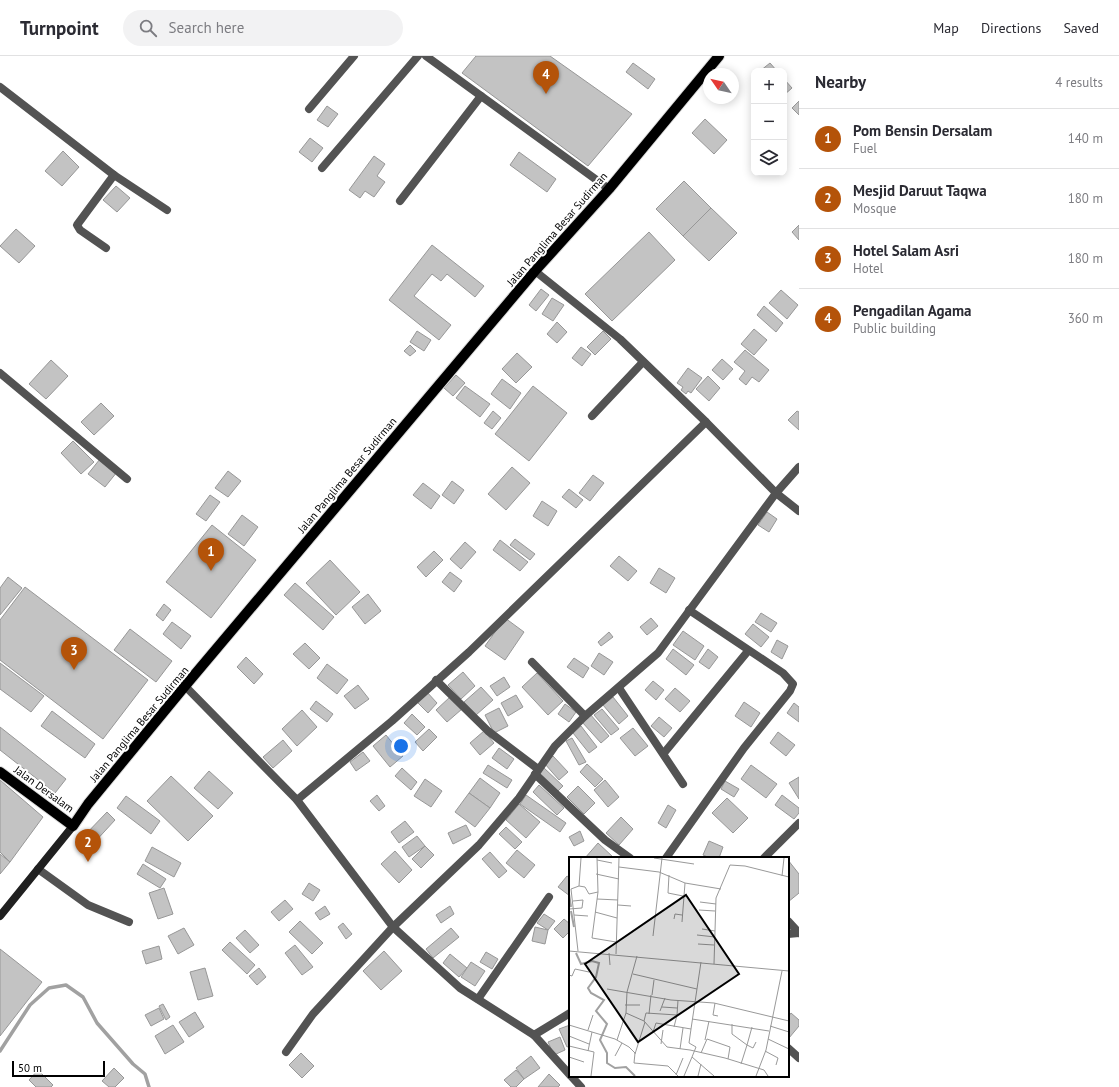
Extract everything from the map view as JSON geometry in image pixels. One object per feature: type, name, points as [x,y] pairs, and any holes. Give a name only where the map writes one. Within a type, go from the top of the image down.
[{"type":"main road","name":"Jalan Panglima Besar Sudirman","points":[[0,916],[73,826],[88,804],[185,686],[535,271],[609,189],[719,56]]},
{"type":"main road","name":"Jalan Dersalam","points":[[0,772],[73,826]]},
{"type":"street","points":[[309,109],[354,56]]},
{"type":"street","points":[[322,168],[418,56]]},
{"type":"street","points":[[426,56],[609,189]]},
{"type":"street","points":[[0,87],[114,175],[168,210]]},
{"type":"street","points":[[400,201],[481,96]]},
{"type":"street","points":[[106,248],[80,230],[77,225],[114,175]]},
{"type":"street","points":[[535,271],[620,340],[706,422],[776,493],[799,511]]},
{"type":"street","points":[[592,416],[643,362]]},
{"type":"street","points":[[0,373],[127,479]]},
{"type":"street","points":[[297,800],[469,652],[706,422]]},
{"type":"street","points":[[286,1052],[314,1014],[393,927],[479,845],[520,798],[536,771],[555,746],[585,716],[658,653],[776,493],[799,467]]},
{"type":"street","points":[[667,857],[744,748],[796,685],[783,672],[748,651],[689,610]]},
{"type":"street","points":[[664,753],[748,651]]},
{"type":"street","points":[[532,662],[585,716]]},
{"type":"street","points":[[436,680],[488,731],[536,771],[606,840],[629,857]]},
{"type":"street","points":[[185,686],[297,800],[393,927],[460,988],[534,1035],[569,1074]]},
{"type":"street","points":[[619,688],[664,753],[683,784]]},
{"type":"street","points":[[765,857],[799,823]]},
{"type":"street","points":[[38,870],[88,905],[129,922]]},
{"type":"street","points":[[478,999],[549,898]]},
{"type":"street","points":[[789,922],[799,933]]},
{"type":"street","points":[[789,934],[799,933]]},
{"type":"street","points":[[534,1035],[569,1014]]},
{"type":"street","points":[[789,1049],[799,1058]]},
{"type":"street","points":[[572,1077],[581,1087]]},
{"type":"building","points":[[476,56],[550,56],[632,114],[588,166],[462,73]]},
{"type":"building","points":[[633,63],[655,79],[648,89],[626,72]]},
{"type":"building","points":[[770,63],[774,68],[764,68]]},
{"type":"building","points":[[787,82],[792,88],[787,92]]},
{"type":"building","points":[[799,101],[799,115],[792,108]]},
{"type":"building","points":[[327,106],[338,114],[328,127],[317,120]]},
{"type":"building","points":[[705,119],[727,140],[714,154],[692,133]]},
{"type":"building","points":[[310,138],[323,148],[312,162],[299,152]]},
{"type":"building","points":[[63,151],[79,167],[62,186],[45,171]]},
{"type":"building","points":[[519,152],[556,179],[547,192],[510,165]]},
{"type":"building","points":[[374,156],[385,164],[377,176],[385,182],[374,197],[365,191],[360,198],[349,190]]},
{"type":"building","points":[[684,181],[711,208],[683,236],[656,209]]},
{"type":"building","points":[[116,186],[130,198],[117,212],[103,200]]},
{"type":"building","points":[[711,208],[737,233],[709,261],[683,236]]},
{"type":"building","points":[[799,225],[799,240],[792,232]]},
{"type":"building","points":[[16,229],[35,246],[19,263],[0,246]]},
{"type":"building","points":[[649,232],[675,260],[612,321],[585,294]]},
{"type":"building","points":[[432,245],[484,286],[475,297],[447,274],[441,281],[432,274],[414,296],[451,325],[439,340],[389,300]]},
{"type":"building","points":[[541,289],[549,295],[536,311],[529,305]]},
{"type":"building","points":[[781,290],[798,305],[787,319],[769,303]]},
{"type":"building","points":[[552,298],[564,305],[553,321],[542,314]]},
{"type":"building","points":[[764,306],[783,323],[776,332],[757,315]]},
{"type":"building","points":[[557,322],[567,332],[557,343],[547,334]]},
{"type":"building","points":[[754,329],[767,340],[754,355],[741,344]]},
{"type":"building","points":[[417,331],[431,340],[424,351],[410,342]]},
{"type":"building","points":[[603,331],[611,339],[595,355],[587,347]]},
{"type":"building","points":[[410,345],[416,351],[410,356],[404,351]]},
{"type":"building","points":[[581,347],[591,354],[582,366],[572,358]]},
{"type":"building","points":[[745,350],[769,370],[759,382],[752,377],[746,385],[739,379],[745,371],[734,362]]},
{"type":"building","points":[[517,353],[532,367],[516,383],[502,369]]},
{"type":"building","points":[[722,359],[733,369],[723,380],[712,370]]},
{"type":"building","points":[[51,360],[68,376],[46,399],[29,384]]},
{"type":"building","points":[[688,368],[702,378],[691,393],[688,391],[686,394],[681,390],[683,387],[677,383]]},
{"type":"building","points":[[456,375],[465,383],[453,396],[444,388]]},
{"type":"building","points":[[708,376],[720,388],[709,401],[696,389]]},
{"type":"building","points":[[502,379],[521,393],[510,409],[491,394]]},
{"type":"building","points":[[465,386],[490,404],[480,417],[456,398]]},
{"type":"building","points":[[533,386],[567,413],[529,461],[495,434]]},
{"type":"building","points":[[101,403],[114,416],[94,435],[81,422]]},
{"type":"building","points":[[493,411],[501,418],[492,429],[484,423]]},
{"type":"building","points":[[797,411],[799,412],[799,430],[788,420]]},
{"type":"building","points":[[73,441],[94,462],[81,474],[61,453]]},
{"type":"building","points":[[100,459],[117,472],[105,487],[88,474]]},
{"type":"building","points":[[512,467],[530,483],[506,510],[488,494]]},
{"type":"building","points":[[228,471],[241,481],[228,497],[215,488]]},
{"type":"building","points":[[593,475],[604,483],[590,501],[579,493]]},
{"type":"building","points":[[452,481],[464,490],[454,504],[442,495]]},
{"type":"building","points":[[423,483],[440,496],[431,509],[413,495]]},
{"type":"building","points":[[569,489],[583,500],[576,508],[562,497]]},
{"type":"building","points":[[210,495],[220,502],[206,521],[196,514]]},
{"type":"building","points":[[542,501],[557,511],[548,526],[533,516]]},
{"type":"building","points":[[767,512],[777,519],[769,532],[758,525]]},
{"type":"building","points":[[242,515],[258,527],[244,546],[228,534]]},
{"type":"building","points":[[212,525],[256,560],[211,618],[166,582]]},
{"type":"building","points":[[515,539],[535,554],[530,560],[510,545]]},
{"type":"building","points":[[500,540],[528,562],[520,571],[493,550]]},
{"type":"building","points":[[465,542],[476,552],[461,569],[450,559]]},
{"type":"building","points":[[434,551],[443,560],[426,577],[417,567]]},
{"type":"building","points":[[619,556],[637,571],[628,581],[610,566]]},
{"type":"building","points":[[330,560],[360,592],[336,615],[306,583]]},
{"type":"building","points":[[659,568],[675,578],[666,593],[650,583]]},
{"type":"building","points":[[450,572],[462,581],[454,592],[442,582]]},
{"type":"building","points":[[8,577],[22,588],[0,615],[0,588]]},
{"type":"building","points":[[295,583],[334,617],[323,630],[284,595]]},
{"type":"building","points":[[25,587],[148,680],[103,739],[0,660],[0,620]]},
{"type":"building","points":[[368,594],[381,611],[365,624],[352,607]]},
{"type":"building","points":[[164,604],[171,610],[163,621],[156,615]]},
{"type":"building","points":[[761,613],[777,623],[771,632],[755,622]]},
{"type":"building","points":[[505,618],[524,632],[505,660],[485,646]]},
{"type":"building","points":[[651,618],[658,626],[647,635],[640,627]]},
{"type":"building","points":[[172,622],[191,636],[181,649],[163,634]]},
{"type":"building","points":[[753,624],[769,637],[761,647],[745,634]]},
{"type":"building","points":[[130,629],[172,661],[156,682],[114,650]]},
{"type":"building","points":[[683,631],[704,646],[695,660],[673,645]]},
{"type":"building","points":[[609,632],[613,637],[601,646],[598,642]]},
{"type":"building","points":[[777,640],[788,646],[782,659],[771,652]]},
{"type":"building","points":[[305,643],[320,658],[309,669],[293,654]]},
{"type":"building","points":[[673,649],[694,665],[686,675],[666,659]]},
{"type":"building","points":[[708,649],[718,657],[709,669],[699,662]]},
{"type":"building","points":[[599,653],[613,662],[604,675],[591,666]]},
{"type":"building","points":[[246,657],[263,674],[254,684],[237,667]]},
{"type":"building","points":[[574,658],[589,668],[583,678],[567,667]]},
{"type":"building","points":[[0,663],[44,696],[31,712],[0,689]]},
{"type":"building","points":[[327,664],[348,680],[337,694],[317,678]]},
{"type":"building","points":[[463,672],[475,686],[461,699],[448,685]]},
{"type":"building","points":[[537,673],[563,701],[548,715],[522,687]]},
{"type":"building","points":[[504,677],[510,687],[497,696],[490,686]]},
{"type":"building","points":[[653,681],[664,690],[656,700],[645,690]]},
{"type":"building","points":[[358,685],[369,699],[355,709],[344,696]]},
{"type":"building","points":[[481,687],[493,700],[476,715],[464,702]]},
{"type":"building","points":[[675,688],[690,701],[680,712],[665,699]]},
{"type":"building","points":[[426,691],[437,703],[428,713],[416,701]]},
{"type":"building","points":[[516,695],[523,707],[508,716],[501,703]]},
{"type":"building","points":[[450,697],[462,709],[447,722],[436,710]]},
{"type":"building","points":[[613,697],[628,716],[619,724],[603,705]]},
{"type":"building","points":[[316,701],[333,714],[327,722],[310,709]]},
{"type":"building","points":[[744,702],[760,713],[751,727],[735,716]]},
{"type":"building","points":[[794,703],[799,707],[799,722],[787,713]]},
{"type":"building","points":[[565,704],[576,712],[569,722],[558,714]]},
{"type":"building","points":[[499,708],[508,726],[494,733],[485,715]]},
{"type":"building","points":[[602,709],[619,729],[611,735],[594,715]]},
{"type":"building","points":[[302,710],[317,727],[297,746],[282,729]]},
{"type":"building","points":[[52,711],[95,744],[85,758],[41,726]]},
{"type":"building","points":[[412,714],[425,727],[417,735],[404,723]]},
{"type":"building","points":[[590,714],[609,736],[601,743],[582,722]]},
{"type":"building","points":[[659,717],[672,728],[664,737],[651,726]]},
{"type":"building","points":[[581,726],[597,747],[589,753],[573,733]]},
{"type":"building","points":[[0,727],[66,779],[55,793],[0,750]]},
{"type":"building","points":[[633,728],[648,746],[635,756],[620,738]]},
{"type":"building","points":[[429,729],[437,737],[423,751],[415,742]]},
{"type":"building","points":[[484,731],[494,743],[480,755],[470,743]]},
{"type":"building","points":[[778,732],[795,745],[786,756],[770,743]]},
{"type":"building","points":[[386,735],[403,756],[390,767],[373,746]]},
{"type":"building","points":[[572,738],[586,762],[579,765],[566,741]]},
{"type":"building","points":[[283,740],[292,751],[273,768],[263,757]]},
{"type":"building","points":[[499,748],[514,759],[507,769],[492,758]]},
{"type":"building","points":[[363,752],[370,761],[356,771],[350,762]]},
{"type":"building","points":[[553,756],[568,772],[559,780],[545,764]]},
{"type":"building","points":[[587,764],[603,779],[595,787],[580,772]]},
{"type":"building","points":[[488,765],[512,780],[507,788],[483,773]]},
{"type":"building","points":[[751,765],[777,784],[766,798],[741,779]]},
{"type":"building","points":[[543,767],[563,786],[557,792],[537,774]]},
{"type":"building","points":[[402,768],[417,782],[411,790],[395,776]]},
{"type":"building","points":[[209,771],[233,793],[218,809],[194,788]]},
{"type":"building","points":[[171,776],[213,816],[188,841],[147,801]]},
{"type":"building","points":[[799,777],[799,799],[789,783]]},
{"type":"building","points":[[480,778],[500,793],[490,808],[469,793]]},
{"type":"building","points":[[425,779],[442,791],[431,807],[414,796]]},
{"type":"building","points":[[0,780],[43,817],[10,862],[0,852]]},
{"type":"building","points":[[605,780],[619,797],[608,807],[594,790]]},
{"type":"building","points":[[725,781],[739,789],[734,797],[721,789]]},
{"type":"building","points":[[539,785],[564,808],[557,815],[533,792]]},
{"type":"building","points":[[578,786],[595,803],[584,814],[567,797]]},
{"type":"building","points":[[469,793],[490,808],[475,827],[455,812]]},
{"type":"building","points":[[377,795],[385,806],[379,811],[370,801]]},
{"type":"building","points":[[526,795],[566,823],[560,832],[520,804]]},
{"type":"building","points":[[782,795],[799,808],[799,813],[794,819],[775,805]]},
{"type":"building","points":[[126,796],[160,821],[151,834],[117,808]]},
{"type":"building","points":[[727,798],[748,818],[733,833],[712,813]]},
{"type":"building","points":[[519,804],[540,822],[526,838],[506,820]]},
{"type":"building","points":[[668,805],[676,810],[666,828],[658,823]]},
{"type":"building","points":[[107,812],[115,820],[93,844],[84,836]]},
{"type":"building","points":[[621,817],[633,829],[619,845],[606,833]]},
{"type":"building","points":[[405,821],[414,832],[399,843],[391,832]]},
{"type":"building","points":[[466,825],[471,835],[453,844],[448,833]]},
{"type":"building","points":[[506,827],[522,842],[515,849],[499,834]]},
{"type":"building","points":[[580,831],[584,841],[574,846],[569,837]]},
{"type":"building","points":[[417,836],[425,846],[409,857],[402,847]]},
{"type":"building","points":[[709,841],[723,847],[719,857],[708,857],[703,855]]},
{"type":"building","points":[[598,843],[613,857],[586,857]]},
{"type":"building","points":[[425,846],[434,855],[421,868],[412,859]]},
{"type":"building","points":[[152,847],[181,863],[174,877],[145,861]]},
{"type":"building","points":[[517,850],[535,865],[524,878],[506,863]]},
{"type":"building","points":[[395,851],[412,870],[399,883],[381,864]]},
{"type":"building","points":[[490,852],[507,871],[499,878],[482,859]]},
{"type":"building","points":[[0,854],[10,862],[0,874]]},
{"type":"building","points":[[789,861],[799,874],[799,893],[789,901]]},
{"type":"building","points":[[143,864],[166,879],[160,888],[137,874]]},
{"type":"building","points":[[567,876],[569,877],[569,895],[558,887]]},
{"type":"building","points":[[309,883],[320,890],[313,901],[302,894]]},
{"type":"building","points":[[164,888],[173,914],[158,919],[149,893]]},
{"type":"building","points":[[285,900],[293,909],[279,921],[271,912]]},
{"type":"building","points":[[325,906],[330,914],[320,920],[315,913]]},
{"type":"building","points":[[450,906],[454,914],[441,923],[436,915]]},
{"type":"building","points":[[544,914],[555,921],[548,930],[537,923]]},
{"type":"building","points":[[564,919],[569,923],[569,932],[563,938],[554,929]]},
{"type":"building","points":[[300,921],[323,943],[312,954],[289,932]]},
{"type":"building","points":[[343,923],[352,934],[346,939],[338,927]]},
{"type":"building","points":[[535,927],[548,930],[545,944],[532,941]]},
{"type":"building","points":[[184,928],[194,945],[178,954],[168,936]]},
{"type":"building","points":[[451,928],[459,937],[433,958],[426,949]]},
{"type":"building","points":[[245,930],[259,945],[250,953],[236,938]]},
{"type":"building","points":[[230,942],[255,965],[247,974],[222,950]]},
{"type":"building","points":[[295,945],[313,967],[302,975],[285,953]]},
{"type":"building","points":[[159,946],[162,959],[146,964],[142,951]]},
{"type":"building","points":[[0,949],[42,982],[0,1036]]},
{"type":"building","points":[[384,951],[402,971],[381,990],[363,971]]},
{"type":"building","points":[[486,952],[498,959],[492,969],[480,962]]},
{"type":"building","points":[[450,954],[467,968],[459,977],[443,963]]},
{"type":"building","points":[[471,962],[485,971],[475,986],[461,977]]},
{"type":"building","points":[[205,968],[213,996],[198,1000],[190,972]]},
{"type":"building","points":[[259,968],[266,977],[257,985],[249,976]]},
{"type":"building","points":[[163,1004],[170,1017],[166,1020],[159,1006]]},
{"type":"building","points":[[159,1008],[164,1019],[151,1026],[145,1015]]},
{"type":"building","points":[[195,1012],[204,1027],[189,1037],[179,1022]]},
{"type":"building","points":[[791,1013],[799,1020],[799,1026],[789,1038],[789,1016]]},
{"type":"building","points":[[173,1025],[184,1042],[165,1054],[155,1036]]},
{"type":"building","points":[[569,1025],[569,1046],[567,1047],[559,1029]]},
{"type":"building","points":[[560,1037],[565,1050],[554,1055],[548,1042]]},
{"type":"building","points":[[301,1053],[314,1066],[302,1078],[289,1065]]},
{"type":"building","points":[[531,1056],[540,1068],[524,1079],[516,1068]]},
{"type":"building","points":[[114,1068],[124,1078],[115,1087],[109,1087],[102,1081]]},
{"type":"building","points":[[38,1070],[53,1085],[51,1087],[36,1087],[29,1080]]},
{"type":"building","points":[[516,1070],[524,1079],[516,1087],[511,1087],[504,1080]]},
{"type":"building","points":[[549,1074],[560,1085],[558,1087],[538,1087]]},
{"type":"waterway","points":[[0,1051],[30,1005],[49,988],[66,985],[83,997],[97,1023],[133,1064],[145,1074],[149,1087]]},
{"type":"place","name":"Pengadilan Agama","points":[[546,94]]},
{"type":"place","name":"Pom Bensin Dersalam","points":[[211,571]]},
{"type":"place","name":"Hotel Salam Asri","points":[[74,670]]},
{"type":"place","name":"Mesjid Daruut Taqwa","points":[[88,862]]}]
